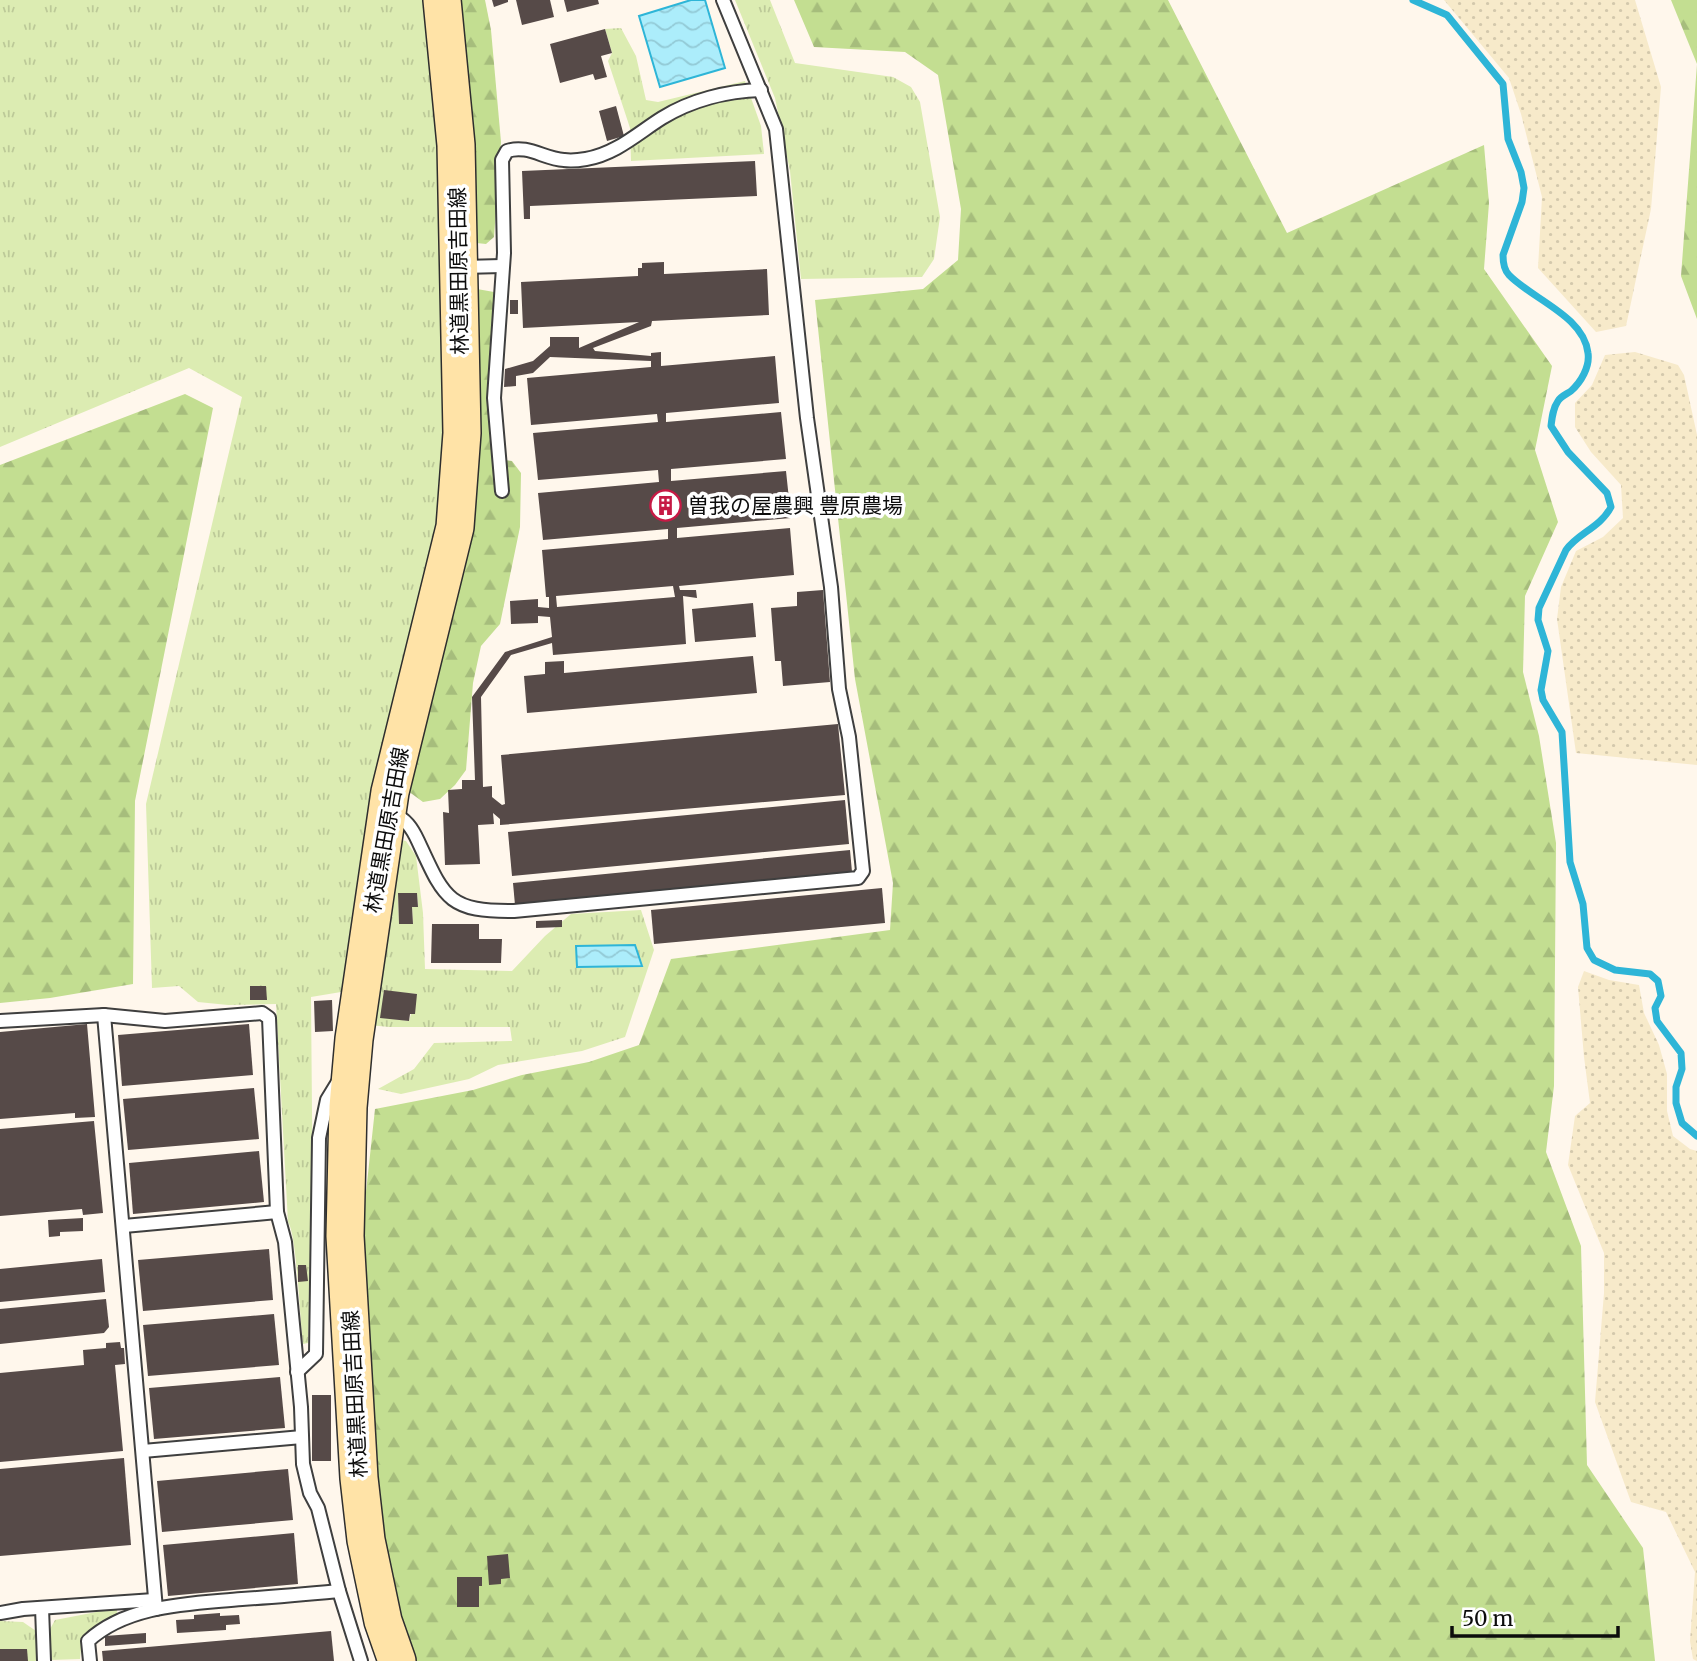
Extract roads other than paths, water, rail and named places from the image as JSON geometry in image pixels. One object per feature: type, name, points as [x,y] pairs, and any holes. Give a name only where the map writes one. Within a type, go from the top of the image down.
[{"type":"street","name":"林道黒田原吉田線","points":[[397,1661],[383,1621],[366,1540],[359,1478],[345,1236],[348,1107],[387,811],[455,527],[462,433],[456,145],[442,0]]},
{"type":"lane","points":[[387,811],[402,817],[413,830],[438,884],[452,900],[466,907],[485,911],[527,910],[858,878],[863,871],[849,737],[839,689],[831,587],[807,418],[776,129],[723,0]]},
{"type":"lane","points":[[502,491],[494,398],[502,266],[502,160],[507,151],[517,148],[564,160],[588,159],[618,148],[665,117],[694,103],[736,91],[761,90]]},
{"type":"lane","points":[[459,268],[502,266]]},
{"type":"lane","points":[[0,1021],[104,1015],[165,1021],[262,1013],[269,1018],[277,1212],[285,1241],[303,1464],[361,1661]]},
{"type":"lane","points":[[104,1015],[155,1605]]},
{"type":"lane","points":[[297,1372],[316,1354],[319,1138],[327,1100],[352,1061]]},
{"type":"lane","points":[[124,1226],[277,1212]]},
{"type":"lane","points":[[142,1451],[302,1437]]},
{"type":"lane","points":[[0,1613],[42,1608],[168,1605],[339,1591]]},
{"type":"lane","points":[[90,1661],[89,1641],[99,1631],[155,1605]]},
{"type":"lane","points":[[42,1608],[44,1661]]},
{"type":"water","points":[[691,0],[705,0],[725,68],[660,87],[639,16]]},
{"type":"water","points":[[635,945],[642,966],[577,967],[576,946]]},
{"type":"waterway","points":[[1413,0],[1447,15],[1503,84],[1508,139],[1521,172],[1524,188],[1522,202],[1503,255],[1505,268],[1519,284],[1567,318],[1584,340],[1588,353],[1584,374],[1575,387],[1558,401],[1551,426],[1568,452],[1607,493],[1611,507],[1601,520],[1566,550],[1539,608],[1538,620],[1548,651],[1541,690],[1543,700],[1562,732],[1570,862],[1583,904],[1587,948],[1594,960],[1615,970],[1650,974],[1658,981],[1661,996],[1655,1008],[1657,1021],[1681,1053],[1682,1069],[1676,1087],[1676,1103],[1682,1123],[1697,1136]]},
{"type":"place","name":"曽我の屋農興 豊原農場","points":[[665,506]]}]
